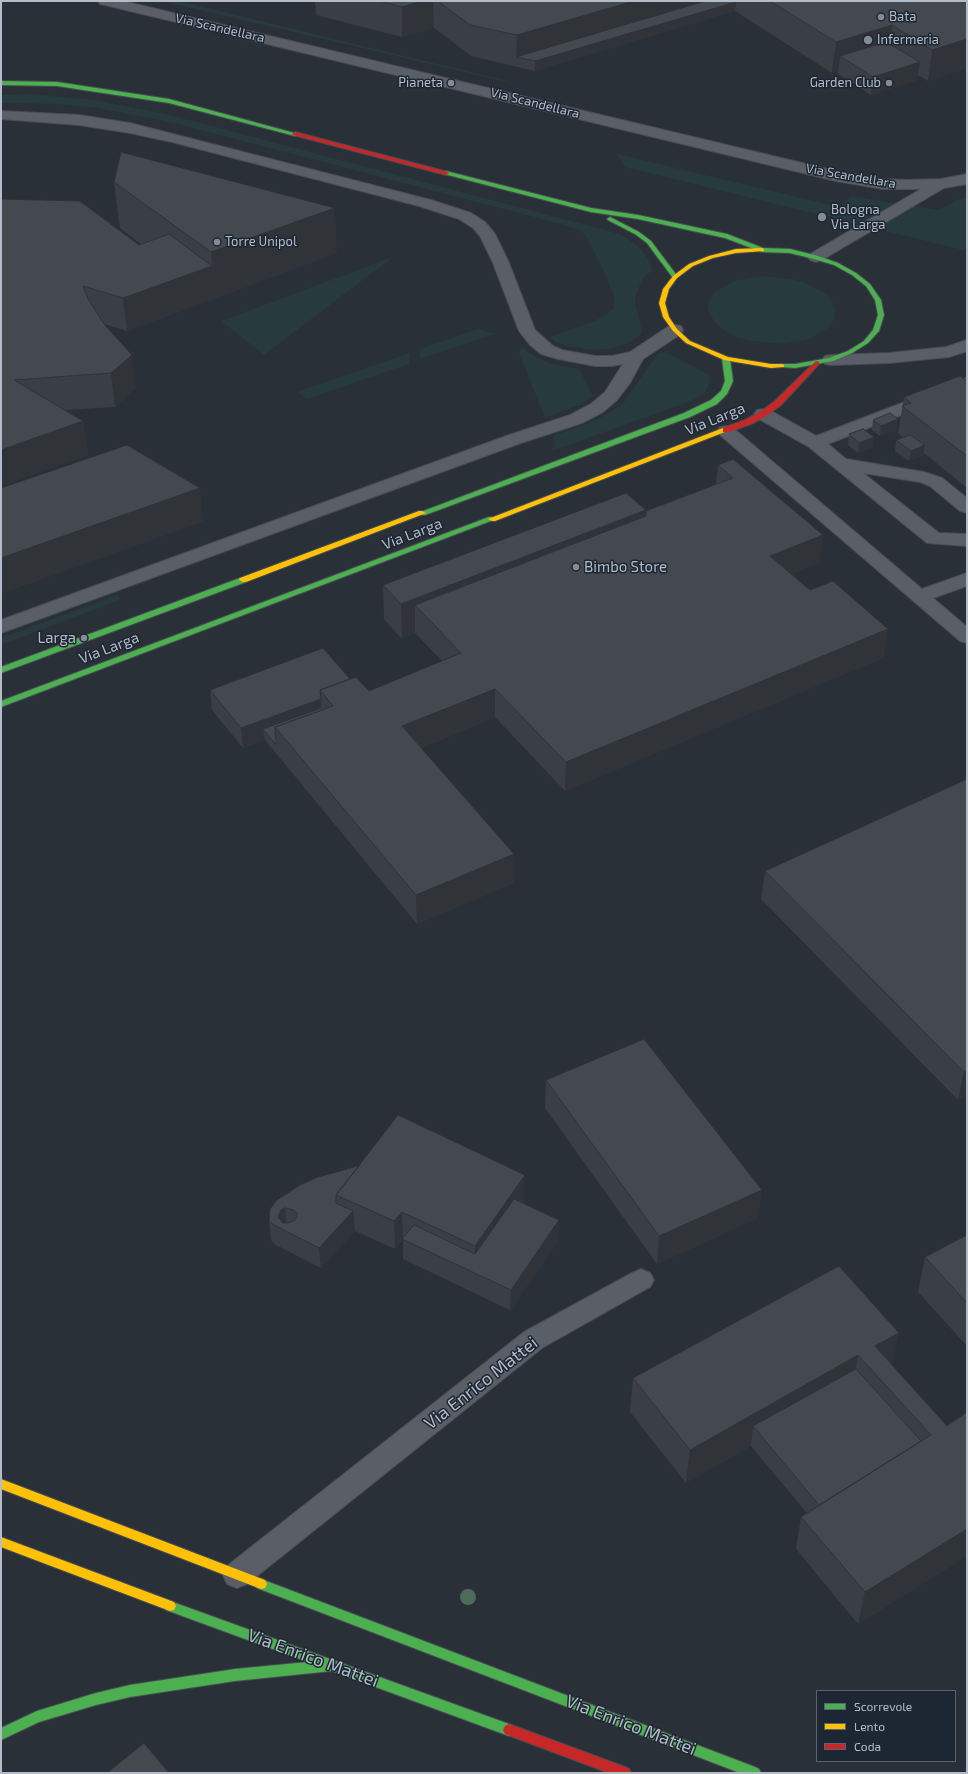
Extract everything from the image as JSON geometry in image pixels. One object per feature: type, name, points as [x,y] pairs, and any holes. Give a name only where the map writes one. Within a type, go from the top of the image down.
[{"type":"main road","points":[[1,83],[57,84],[136,94],[169,101],[591,210],[688,227],[727,236],[762,250]]},
{"type":"main road","points":[[591,210],[637,233],[649,242],[675,276]]},
{"type":"main road","points":[[762,250],[790,251],[816,257],[836,264],[854,274],[868,285],[878,300],[881,315],[876,330],[866,342],[850,352],[824,361],[795,366],[771,366],[726,359],[688,342],[675,330],[666,317],[662,303],[666,289],[675,276],[691,265],[711,257],[736,251],[762,250]]},
{"type":"main road","name":"Via Larga","points":[[1,670],[687,415],[714,402],[724,392],[729,381],[726,359]]},
{"type":"main road","name":"Via Larga","points":[[1,704],[726,431],[763,414],[778,403],[824,361]]},
{"type":"main road","name":"Via Enrico Mattei","points":[[1,1484],[755,1773]]},
{"type":"main road","name":"Via Enrico Mattei","points":[[1,1542],[104,1582],[334,1665],[625,1773]]},
{"type":"main road","points":[[1,1734],[37,1718],[96,1699],[130,1691],[235,1675],[334,1665]]},
{"type":"street","name":"Via Scandellara","points":[[105,1],[836,176],[883,184],[911,185],[941,184],[967,179]]},
{"type":"street","points":[[1,115],[79,120],[130,128],[410,199],[465,216],[479,225],[488,234],[501,263],[524,325],[536,341],[547,350],[575,358],[612,361],[636,356],[675,330]]},
{"type":"street","points":[[816,257],[941,184]]},
{"type":"street","points":[[824,361],[889,358],[949,352],[967,345]]},
{"type":"street","points":[[949,352],[967,363]]},
{"type":"street","points":[[1,627],[515,439],[576,419],[597,408],[611,396],[621,383],[636,356]]},
{"type":"street","points":[[815,443],[967,383]]},
{"type":"street","points":[[949,390],[967,403]]},
{"type":"street","points":[[763,414],[815,443],[934,539],[967,540]]},
{"type":"street","points":[[726,431],[967,637]]},
{"type":"street","points":[[842,464],[924,477],[936,482],[967,507]]},
{"type":"street","points":[[920,596],[967,579]]},
{"type":"street","name":"Via Enrico Mattei","points":[[237,1575],[533,1340],[641,1280]]},
{"type":"green space","points":[[162,1],[178,1],[512,82],[511,83]]},
{"type":"green space","points":[[32,94],[94,100],[166,114],[624,236],[641,249],[648,259],[652,271],[645,276],[635,298],[642,331],[641,334],[629,343],[609,349],[597,350],[571,347],[556,342],[550,337],[597,320],[614,309],[614,296],[606,276],[586,236],[580,230],[174,123],[98,108],[57,104],[1,103],[1,95]]},
{"type":"green space","points":[[617,154],[839,207],[851,196],[939,210],[956,200],[967,198],[967,251],[625,167]]},
{"type":"green space","points":[[393,257],[264,355],[221,321]]},
{"type":"green space","points":[[762,276],[792,279],[806,283],[827,295],[833,303],[835,311],[834,319],[829,327],[810,339],[781,344],[751,341],[737,337],[725,331],[710,315],[708,307],[710,299],[715,292],[734,281]]},
{"type":"green space","points":[[478,329],[495,334],[420,359],[420,349]]},
{"type":"green space","points":[[522,347],[536,357],[551,364],[579,369],[593,397],[579,405],[545,418],[519,353]]},
{"type":"green space","points":[[665,352],[708,374],[710,382],[705,393],[691,401],[552,451],[554,442],[553,436],[589,423],[609,413],[624,402],[657,355]]},
{"type":"green space","points":[[410,353],[409,364],[307,399],[297,392]]},
{"type":"green space","points":[[117,595],[120,600],[1,645],[1,638]]},
{"type":"building","points":[[379,1],[422,1],[402,7]]},
{"type":"building","points":[[438,1],[634,1],[517,35],[470,25]]},
{"type":"building","points":[[705,1],[736,2],[535,61],[516,57]]},
{"type":"building","points":[[770,1],[967,1],[967,39],[932,50],[892,25],[836,42]]},
{"type":"building","points":[[886,42],[920,62],[873,77],[840,56]]},
{"type":"building","points":[[121,152],[335,208],[211,252],[114,182]]},
{"type":"building","points":[[1,199],[80,201],[139,245],[169,234],[212,266],[123,298],[83,286],[88,299],[104,324],[132,355],[111,373],[14,380],[83,421],[1,450]]},
{"type":"building","points":[[960,376],[967,381],[967,456],[902,406],[911,403],[904,397]]},
{"type":"building","points":[[890,413],[898,419],[881,426],[873,420]]},
{"type":"building","points":[[863,429],[874,437],[859,443],[849,434]]},
{"type":"building","points":[[910,435],[925,445],[911,451],[896,440]]},
{"type":"building","points":[[127,445],[200,488],[1,558],[1,488]]},
{"type":"building","points":[[733,459],[823,535],[770,556],[810,590],[833,581],[888,629],[566,762],[495,689],[402,726],[514,854],[416,895],[275,727],[333,706],[320,690],[356,677],[369,691],[461,653],[415,605],[646,516],[646,511],[733,478],[718,465]]},
{"type":"building","points":[[626,493],[646,510],[401,604],[383,585]]},
{"type":"building","points":[[323,648],[350,679],[320,690],[321,699],[241,728],[210,690]]},
{"type":"building","points":[[321,708],[322,710],[275,727],[276,745],[263,729]]},
{"type":"building","points":[[967,779],[967,1070],[964,1072],[765,871]]},
{"type":"building","points":[[644,1039],[762,1190],[659,1236],[546,1080]]},
{"type":"building","points":[[398,1115],[525,1175],[475,1246],[402,1212],[394,1221],[336,1195]]},
{"type":"building","points":[[360,1165],[336,1195],[336,1203],[353,1211],[319,1248],[274,1225],[269,1220],[270,1209],[277,1200],[300,1185],[318,1177]],"holes":[[[285,1208],[294,1210],[297,1213],[297,1217],[294,1221],[283,1223],[278,1217],[281,1210]]]},
{"type":"building","points":[[514,1199],[559,1220],[511,1290],[402,1239],[414,1225],[475,1254]]},
{"type":"building","points":[[967,1235],[967,1303],[925,1257]]},
{"type":"building","points":[[839,1266],[899,1333],[875,1346],[947,1426],[967,1412],[967,1529],[865,1592],[801,1517],[931,1435],[858,1355],[690,1450],[633,1378]]},
{"type":"building","points":[[856,1369],[921,1441],[819,1505],[753,1426]]},
{"type":"building","points":[[144,1743],[169,1773],[107,1773]]},
{"type":"traffic: fast","points":[[1,83],[57,84],[169,101],[295,134]]},
{"type":"traffic: fast","points":[[446,173],[591,210],[638,217],[727,236],[762,250]]},
{"type":"traffic: fast","points":[[610,219],[637,233],[649,242],[675,277]]},
{"type":"traffic: fast","points":[[762,250],[790,251],[816,257],[836,264],[854,274],[868,285],[878,300],[881,315],[876,331],[866,342],[850,352],[831,360],[795,366],[782,366]]},
{"type":"traffic: fast","points":[[422,513],[687,415],[714,402],[724,392],[729,381],[726,359]]},
{"type":"traffic: fast","points":[[1,704],[492,519]]},
{"type":"traffic: fast","points":[[1,670],[243,580]]},
{"type":"traffic: fast","points":[[261,1584],[755,1773]]},
{"type":"traffic: fast","points":[[170,1606],[509,1730]]},
{"type":"traffic: fast","points":[[1,1734],[37,1717],[96,1699],[130,1691],[235,1675],[334,1665]]},
{"type":"traffic: slow","points":[[762,250],[736,251],[711,257],[691,265],[675,277],[666,289],[662,303],[666,317],[675,330],[688,342],[726,359],[771,366],[782,366]]},
{"type":"traffic: slow","points":[[492,519],[726,430]]},
{"type":"traffic: slow","points":[[243,580],[422,513]]},
{"type":"traffic: slow","points":[[1,1484],[261,1584]]},
{"type":"traffic: slow","points":[[1,1542],[170,1606]]},
{"type":"traffic: jam","points":[[295,134],[446,173]]},
{"type":"traffic: jam","points":[[726,430],[748,422],[763,414],[778,403],[817,363]]},
{"type":"traffic: jam","points":[[509,1730],[625,1773]]},
{"type":"place","name":"Bata","points":[[881,17]]},
{"type":"place","name":"Infermeria","points":[[868,40]]},
{"type":"place","name":"Pianeta","points":[[451,83]]},
{"type":"place","name":"Garden Club","points":[[889,83]]},
{"type":"place","name":"Bologna Via Larga","points":[[822,217]]},
{"type":"place","name":"Torre Unipol","points":[[217,242]]},
{"type":"place","name":"Bimbo Store","points":[[576,567]]},
{"type":"place","name":"Larga","points":[[84,638]]}]
